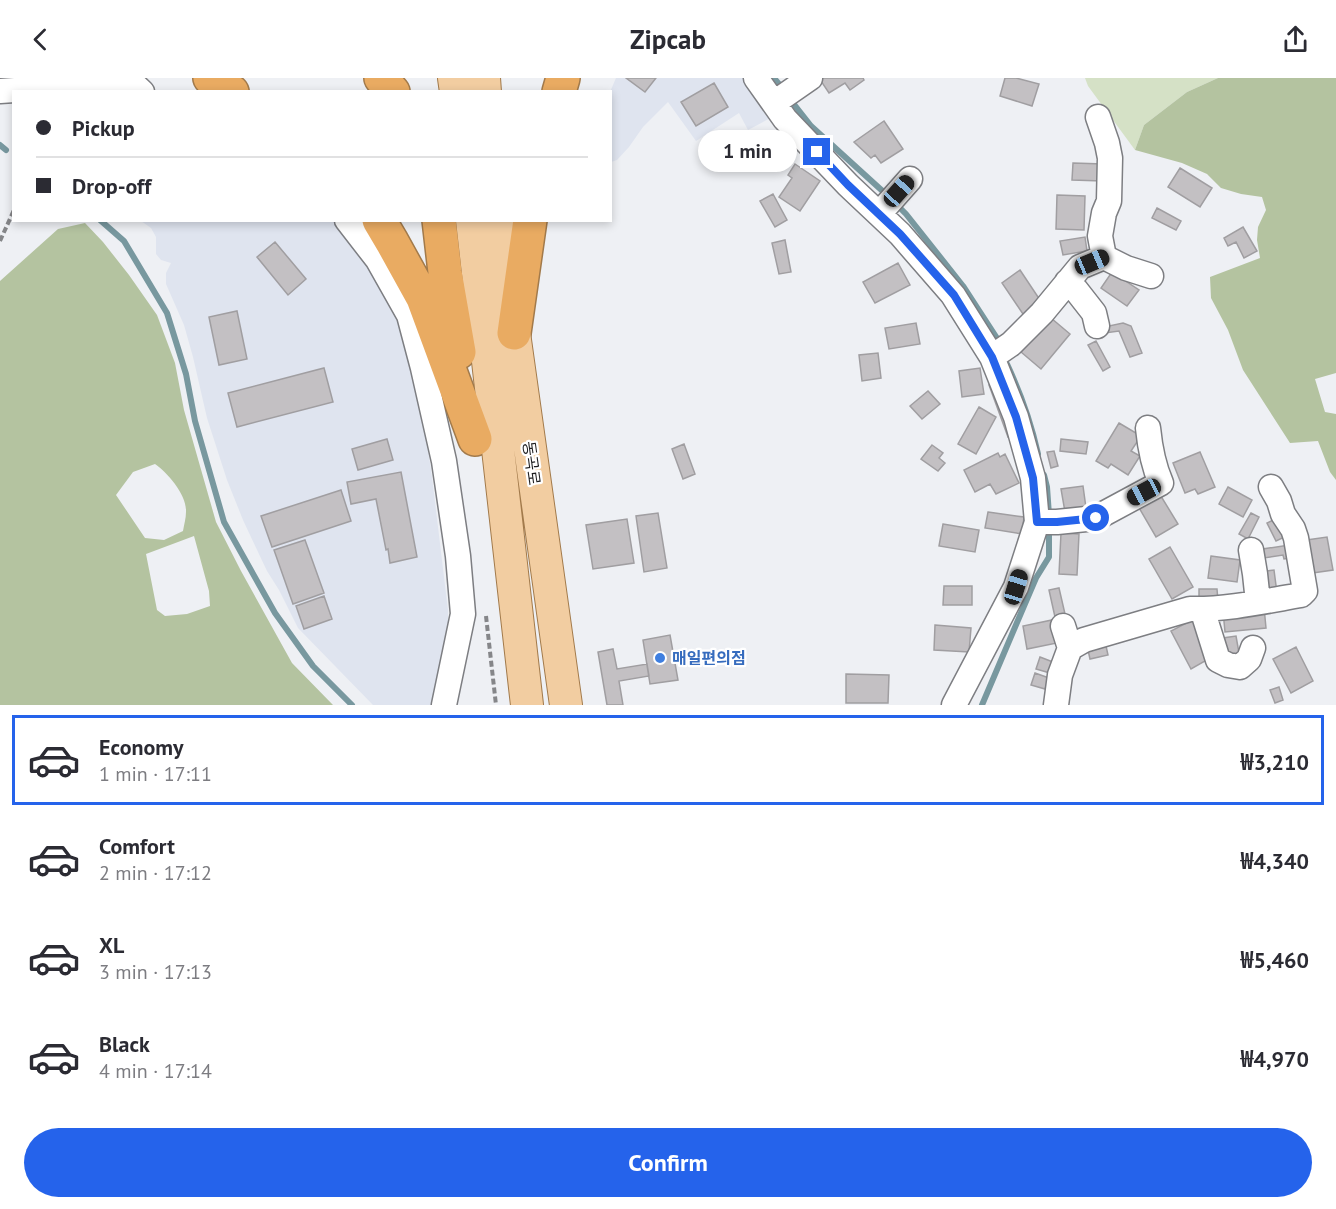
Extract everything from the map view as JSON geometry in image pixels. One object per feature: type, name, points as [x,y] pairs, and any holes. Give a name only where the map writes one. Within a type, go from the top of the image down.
[{"type":"highway","points":[[210,78],[229,90]]},
{"type":"highway","points":[[381,78],[391,90]]},
{"type":"highway","points":[[380,222],[423,298],[475,439]]},
{"type":"highway","points":[[439,222],[445,272],[475,439]]},
{"type":"highway","points":[[514,333],[530,222]]},
{"type":"main road","name":"동곡로","points":[[472,222],[527,705]]},
{"type":"main road","name":"동곡로","points":[[501,222],[514,333],[566,705]]},
{"type":"main road","points":[[475,439],[516,613]]},
{"type":"street","points":[[15,90],[102,84],[127,78],[140,90]]},
{"type":"street","points":[[756,78],[790,92],[785,119],[848,185],[894,198],[900,234],[1001,351],[1016,417],[1045,522],[1016,587],[954,705]]},
{"type":"street","points":[[1098,117],[1110,158],[1109,201],[1104,213],[1100,236],[1104,257]]},
{"type":"street","points":[[349,222],[378,260],[409,315],[444,461],[458,556],[463,614],[444,705]]},
{"type":"street","points":[[1001,351],[1042,313],[1080,267],[1104,257],[1126,268],[1151,276]]},
{"type":"street","points":[[1067,282],[1094,313],[1097,326]]},
{"type":"street","points":[[1045,522],[1096,518],[1161,483],[1150,448],[1148,428]]},
{"type":"street","points":[[1056,705],[1066,637],[1084,640],[1190,609],[1258,602],[1301,595],[1305,591],[1296,538],[1271,487]]},
{"type":"street","points":[[1251,550],[1258,602]]},
{"type":"street","points":[[1202,609],[1218,660],[1228,665],[1240,666],[1250,658],[1253,648]]},
{"type":"path","points":[[0,241],[12,214]]},
{"type":"shaded area","points":[[616,78],[747,78],[774,116],[748,130],[739,113],[696,141],[668,102],[643,127],[617,160],[612,162],[611,90]]},
{"type":"shaded area","points":[[142,222],[336,222],[359,246],[404,329],[416,375],[419,406],[432,477],[448,610],[448,633],[434,705],[373,705],[298,628],[267,571],[227,480],[207,418],[184,325],[166,284],[166,273],[171,263],[161,260],[156,254],[156,237],[151,228]]},
{"type":"green space","points":[[1085,78],[1218,78],[1187,92],[1144,125],[1135,150],[1088,86]]},
{"type":"green space","points":[[1218,78],[1336,78],[1336,373],[1315,379],[1325,412],[1336,414],[1336,480],[1330,472],[1318,441],[1290,443],[1243,370],[1228,330],[1211,298],[1210,277],[1260,258],[1257,240],[1258,227],[1266,210],[1262,197],[1221,188],[1207,174],[1182,163],[1135,150],[1144,125],[1187,92]]},
{"type":"green space","points":[[85,223],[129,275],[157,315],[175,363],[184,410],[216,522],[292,663],[333,705],[0,705],[0,281],[58,229]],"holes":[[[155,464],[176,485],[185,505],[183,531],[164,540],[145,538],[116,495],[133,472]],[[194,536],[209,591],[210,606],[187,614],[165,616],[157,610],[146,554]]]},
{"type":"building","points":[[626,78],[656,78],[645,92]]},
{"type":"building","points":[[819,78],[863,78],[864,80],[850,90],[845,83],[829,93]]},
{"type":"building","points":[[1005,78],[1016,78],[1039,84],[1032,106],[1000,96]]},
{"type":"building","points":[[714,83],[728,107],[696,126],[681,102]]},
{"type":"building","points":[[884,121],[903,149],[881,163],[875,155],[871,158],[854,142]]},
{"type":"building","points":[[1073,163],[1103,164],[1102,181],[1072,180]]},
{"type":"building","points":[[795,164],[820,181],[800,211],[779,197],[792,178],[788,175]]},
{"type":"building","points":[[1180,168],[1212,188],[1200,207],[1168,187]]},
{"type":"building","points":[[773,194],[787,220],[775,227],[760,201]]},
{"type":"building","points":[[1057,195],[1085,196],[1084,230],[1056,229]]},
{"type":"building","points":[[1157,208],[1181,221],[1176,230],[1152,218]]},
{"type":"building","points":[[1243,227],[1257,251],[1244,258],[1236,242],[1228,246],[1224,238]]},
{"type":"building","points":[[1085,237],[1087,251],[1063,255],[1060,241]]},
{"type":"building","points":[[785,240],[791,272],[779,274],[772,243]]},
{"type":"building","points":[[275,242],[306,279],[288,295],[257,257]]},
{"type":"building","points":[[898,263],[910,285],[875,303],[863,282]]},
{"type":"building","points":[[1020,270],[1040,300],[1025,317],[1002,283]]},
{"type":"building","points":[[1112,272],[1139,290],[1127,306],[1101,288]]},
{"type":"building","points":[[237,311],[247,359],[219,365],[209,317]]},
{"type":"building","points":[[1051,318],[1070,334],[1041,369],[1021,352]]},
{"type":"building","points":[[916,323],[920,344],[889,349],[885,328]]},
{"type":"building","points":[[1123,323],[1131,326],[1142,353],[1130,357],[1119,331],[1105,333],[1104,327]]},
{"type":"building","points":[[1096,341],[1110,367],[1103,371],[1088,345]]},
{"type":"building","points":[[878,353],[881,378],[862,381],[859,355]]},
{"type":"building","points":[[324,368],[333,402],[237,427],[228,393]]},
{"type":"building","points":[[980,368],[984,394],[962,397],[959,371]]},
{"type":"building","points":[[997,382],[1016,434],[1008,437],[989,385]]},
{"type":"building","points":[[928,391],[940,404],[922,419],[910,406]]},
{"type":"building","points":[[979,407],[996,417],[976,454],[958,444]]},
{"type":"building","points":[[1119,423],[1141,436],[1131,451],[1140,456],[1128,475],[1111,464],[1108,468],[1096,461]]},
{"type":"building","points":[[387,439],[393,460],[358,470],[352,449]]},
{"type":"building","points":[[1061,439],[1088,442],[1086,454],[1060,451]]},
{"type":"building","points":[[684,444],[695,474],[683,479],[672,449]]},
{"type":"building","points":[[932,445],[943,453],[939,458],[945,463],[938,471],[921,459]]},
{"type":"building","points":[[1054,451],[1058,466],[1051,468],[1047,452]]},
{"type":"building","points":[[1200,452],[1215,487],[1198,494],[1195,489],[1185,493],[1173,463]]},
{"type":"building","points":[[998,453],[1000,457],[1005,454],[1019,483],[996,494],[990,484],[975,492],[964,470]]},
{"type":"building","points":[[401,472],[417,557],[390,563],[376,499],[351,504],[347,482]]},
{"type":"building","points":[[1083,486],[1086,508],[1065,512],[1061,489]]},
{"type":"building","points":[[1228,487],[1252,500],[1243,517],[1219,504]]},
{"type":"building","points":[[341,490],[351,521],[272,547],[261,516]]},
{"type":"building","points":[[1159,493],[1178,524],[1156,537],[1138,506]]},
{"type":"building","points":[[988,512],[1024,517],[1022,534],[985,528]]},
{"type":"building","points":[[658,513],[667,568],[644,572],[636,516]]},
{"type":"building","points":[[1251,513],[1259,517],[1248,539],[1239,534]]},
{"type":"building","points":[[1280,517],[1289,535],[1276,541],[1267,523]]},
{"type":"building","points":[[627,519],[634,563],[593,569],[586,525]]},
{"type":"building","points":[[943,524],[979,530],[975,552],[939,546]]},
{"type":"building","points":[[1061,533],[1079,534],[1077,575],[1059,574]]},
{"type":"building","points":[[1327,537],[1333,570],[1306,574],[1300,541]]},
{"type":"building","points":[[305,540],[324,593],[293,604],[274,550]]},
{"type":"building","points":[[1289,545],[1291,558],[1284,559],[1283,555],[1264,558],[1263,549]]},
{"type":"building","points":[[1170,547],[1193,587],[1172,599],[1149,559]]},
{"type":"building","points":[[1211,556],[1240,560],[1237,582],[1208,578]]},
{"type":"building","points":[[1274,570],[1277,593],[1263,590],[1260,572]]},
{"type":"building","points":[[944,586],[972,586],[972,605],[943,605]]},
{"type":"building","points":[[1059,588],[1065,614],[1055,617],[1049,590]]},
{"type":"building","points":[[1199,589],[1217,589],[1218,601],[1199,602]]},
{"type":"building","points":[[324,596],[332,619],[304,629],[296,606]]},
{"type":"building","points":[[1264,607],[1266,628],[1225,632],[1223,611]]},
{"type":"building","points":[[1052,620],[1057,643],[1027,649],[1023,626]]},
{"type":"building","points":[[1192,620],[1212,657],[1191,669],[1171,631]]},
{"type":"building","points":[[935,625],[971,628],[969,652],[934,650]]},
{"type":"building","points":[[670,635],[678,680],[650,684],[643,640]]},
{"type":"building","points":[[1236,636],[1239,653],[1226,656],[1223,638]]},
{"type":"building","points":[[1106,646],[1108,655],[1090,659],[1088,650]]},
{"type":"building","points":[[1296,647],[1313,681],[1291,693],[1273,659]]},
{"type":"building","points":[[613,649],[617,669],[647,664],[649,676],[619,681],[623,705],[607,705],[598,652]]},
{"type":"building","points":[[1040,657],[1053,662],[1050,673],[1036,669]]},
{"type":"building","points":[[1035,673],[1049,678],[1045,689],[1031,685]]},
{"type":"building","points":[[846,674],[889,675],[888,703],[846,703]]},
{"type":"building","points":[[1279,687],[1283,700],[1275,703],[1270,690]]},
{"type":"waterway","points":[[774,78],[783,89]]},
{"type":"waterway","points":[[789,98],[811,126],[888,196]]},
{"type":"waterway","points":[[0,145],[6,150]]},
{"type":"waterway","points":[[895,203],[963,286],[1001,346]]},
{"type":"waterway","points":[[102,222],[124,241],[167,313],[186,374],[195,421],[224,522],[275,613],[313,666],[352,705]]},
{"type":"waterway","points":[[1007,364],[1025,408],[1038,454]]},
{"type":"waterway","points":[[1044,475],[1049,515]]},
{"type":"waterway","points":[[982,705],[1036,578],[1049,557],[1049,529]]},
{"type":"place","name":"매일편의점","points":[[660,658]]},
{"type":"route","points":[[817,152],[900,234],[954,295],[992,357],[1016,417],[1033,478],[1037,522],[1096,518]]}]
